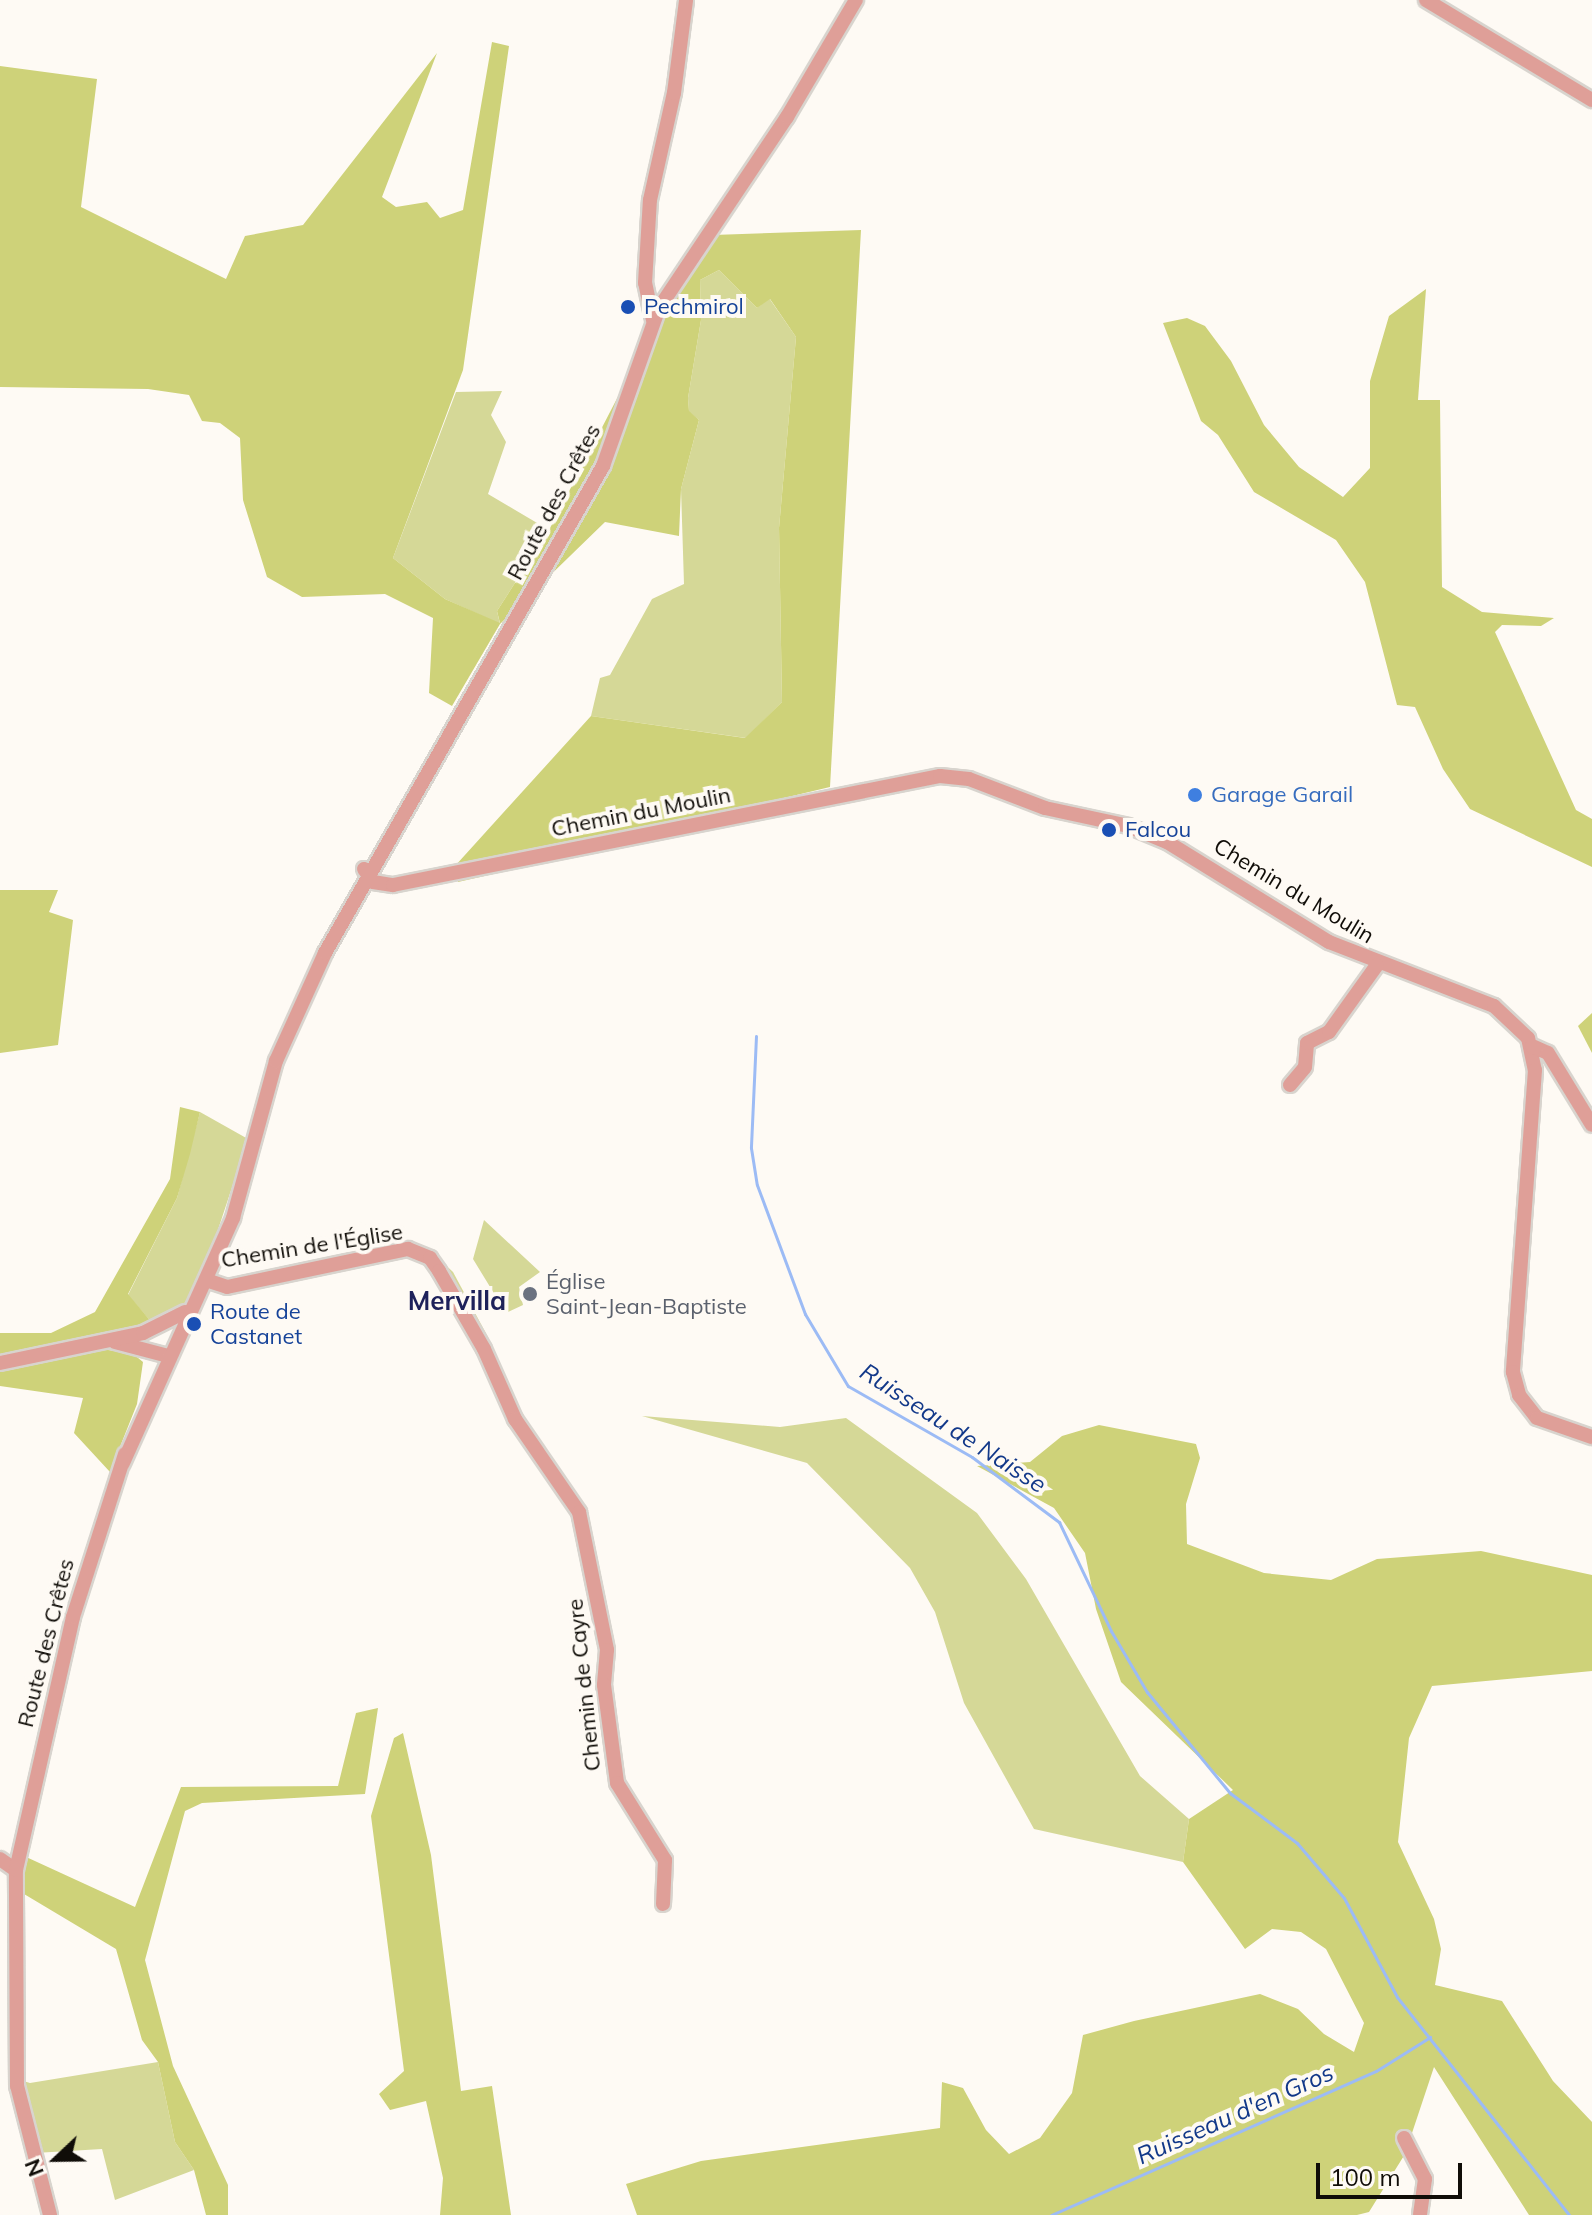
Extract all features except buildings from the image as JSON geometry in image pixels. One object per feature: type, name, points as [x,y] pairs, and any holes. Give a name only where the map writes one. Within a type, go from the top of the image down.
[{"type":"street","points":[[653,320],[645,283],[650,200],[674,93],[686,0]]},
{"type":"street","name":"Route des Crêtes","points":[[50,2215],[17,2086],[16,1870],[73,1617],[152,1375],[206,1280],[233,1218],[276,1061],[345,918],[603,466],[653,320],[787,117],[856,0]]},
{"type":"street","points":[[1426,0],[1592,100]]},
{"type":"street","name":"Chemin du Moulin","points":[[371,871],[380,884],[402,881],[897,783],[961,777],[1045,808],[1128,826],[1167,842],[1329,942],[1377,965],[1481,999],[1519,1027],[1532,1046],[1548,1053],[1592,1125]]},
{"type":"street","points":[[1290,1085],[1305,1067],[1307,1043],[1329,1032],[1377,965]]},
{"type":"street","points":[[1532,1046],[1535,1070],[1513,1372],[1519,1395],[1537,1418],[1592,1437]]},
{"type":"street","name":"Chemin de l'Église","points":[[206,1280],[227,1287],[352,1258],[408,1249],[424,1254]]},
{"type":"street","name":"Chemin de Cayre","points":[[424,1254],[462,1308],[515,1419],[579,1512],[607,1650],[604,1685],[617,1783],[665,1860],[663,1904]]},
{"type":"street","name":"Route des Crêtes","points":[[123,1463],[165,1353],[185,1312],[206,1280]]},
{"type":"street","points":[[141,1340],[185,1312]]},
{"type":"street","points":[[141,1340],[150,1360],[152,1375]]},
{"type":"street","points":[[0,1363],[107,1341],[141,1340],[165,1353]]},
{"type":"street","points":[[0,1859],[16,1870]]},
{"type":"street","points":[[1404,2138],[1425,2179],[1420,2215]]},
{"type":"green space","points":[[492,42],[509,46],[463,370],[393,558],[445,599],[500,623],[497,611],[549,530],[670,296],[713,235],[861,230],[830,787],[705,817],[700,827],[458,882],[455,866],[591,716],[745,738],[782,702],[779,528],[796,337],[770,299],[757,308],[719,270],[700,280],[701,320],[688,398],[689,411],[699,420],[681,489],[679,536],[605,522],[500,624],[452,706],[429,693],[433,618],[385,594],[302,597],[267,577],[243,500],[240,438],[220,423],[202,421],[189,395],[148,389],[0,387],[0,66],[97,79],[81,207],[226,279],[245,236],[303,225],[437,53],[382,197],[396,207],[427,202],[440,218],[463,210]]},
{"type":"green space","points":[[719,270],[757,308],[769,298],[796,337],[779,528],[782,702],[746,738],[591,716],[600,678],[610,675],[652,599],[684,584],[681,489],[699,420],[689,412],[688,398],[701,320],[700,280]]},
{"type":"green space","points":[[1426,289],[1418,400],[1440,400],[1442,587],[1482,612],[1554,618],[1541,626],[1502,625],[1495,632],[1576,810],[1592,819],[1592,867],[1470,809],[1443,769],[1415,707],[1397,705],[1365,582],[1336,540],[1254,492],[1218,435],[1201,421],[1163,323],[1187,318],[1205,326],[1231,361],[1264,425],[1299,467],[1343,497],[1370,468],[1370,381],[1389,316]]},
{"type":"green space","points":[[502,391],[491,415],[506,442],[488,494],[549,530],[497,611],[500,624],[445,599],[393,558],[456,392]]},
{"type":"green space","points":[[0,890],[58,890],[49,912],[73,920],[58,1045],[0,1053]]},
{"type":"green space","points":[[1592,1013],[1592,1053],[1578,1026]]},
{"type":"green space","points":[[180,1107],[200,1112],[190,1154],[177,1198],[128,1294],[153,1324],[92,1348],[132,1353],[143,1362],[137,1404],[110,1472],[74,1433],[83,1398],[0,1386],[0,1333],[51,1333],[95,1312],[170,1179]]},
{"type":"green space","points":[[200,1112],[248,1139],[205,1269],[181,1309],[153,1324],[128,1295],[177,1198]]},
{"type":"green space","points":[[484,1220],[540,1272],[519,1287],[523,1305],[506,1313],[473,1259]]},
{"type":"green space","points":[[436,1256],[453,1272],[489,1339],[486,1340]]},
{"type":"green space","points":[[642,1416],[780,1427],[846,1418],[977,1513],[1026,1579],[1140,1776],[1189,1819],[1183,1862],[1034,1829],[964,1703],[935,1612],[910,1568],[807,1463]]},
{"type":"green space","points":[[1099,1425],[1196,1444],[1200,1458],[1186,1504],[1187,1544],[1264,1573],[1331,1580],[1377,1559],[1481,1551],[1592,1575],[1592,1671],[1432,1686],[1409,1738],[1398,1842],[1434,1919],[1441,1949],[1435,1985],[1502,2001],[1553,2081],[1592,2122],[1592,2215],[1529,2215],[1434,2067],[1405,2154],[1369,2212],[1357,2215],[637,2215],[626,2184],[701,2161],[940,2128],[942,2082],[963,2088],[986,2130],[1009,2154],[1040,2138],[1072,2093],[1083,2035],[1134,2021],[1260,1994],[1298,2009],[1324,2034],[1354,2052],[1364,2023],[1326,1949],[1301,1932],[1272,1929],[1245,1949],[1183,1862],[1189,1819],[1233,1790],[1121,1682],[1096,1609],[1085,1553],[1054,1508],[977,1466],[1030,1462],[1062,1436]]},
{"type":"green space","points":[[378,1708],[365,1794],[202,1803],[185,1811],[145,1960],[173,2066],[228,2185],[228,2215],[206,2215],[194,2170],[175,2142],[158,2062],[142,2040],[116,1949],[24,1894],[24,1856],[135,1907],[181,1787],[338,1786],[356,1713]]},
{"type":"green space","points":[[403,1733],[431,1855],[461,2091],[492,2086],[511,2215],[440,2215],[443,2178],[426,2101],[390,2110],[379,2094],[404,2071],[371,1816],[394,1738]]},
{"type":"green space","points":[[158,2062],[175,2142],[194,2170],[115,2200],[102,2149],[35,2153],[20,2080],[30,2083]]},
{"type":"waterway","name":"Ruisseau de Naisse","points":[[756,1036],[751,1148],[757,1185],[805,1314],[848,1386],[972,1457],[1059,1522],[1111,1631],[1147,1692],[1230,1793],[1297,1843],[1344,1898],[1397,1997],[1569,2215]]},
{"type":"waterway","name":"Ruisseau d'en Gros","points":[[1051,2215],[1376,2071],[1430,2037]]},
{"type":"place","name":"Pechmirol","points":[[628,307]]},
{"type":"place","name":"Garage Garail","points":[[1195,795]]},
{"type":"place","name":"Falcou","points":[[1109,830]]},
{"type":"place","name":"Église Saint-Jean-Baptiste","points":[[530,1294]]},
{"type":"place","name":"Route de Castanet","points":[[194,1324]]},
{"type":"district","name":"Mervilla","points":[[457,1301]]}]
